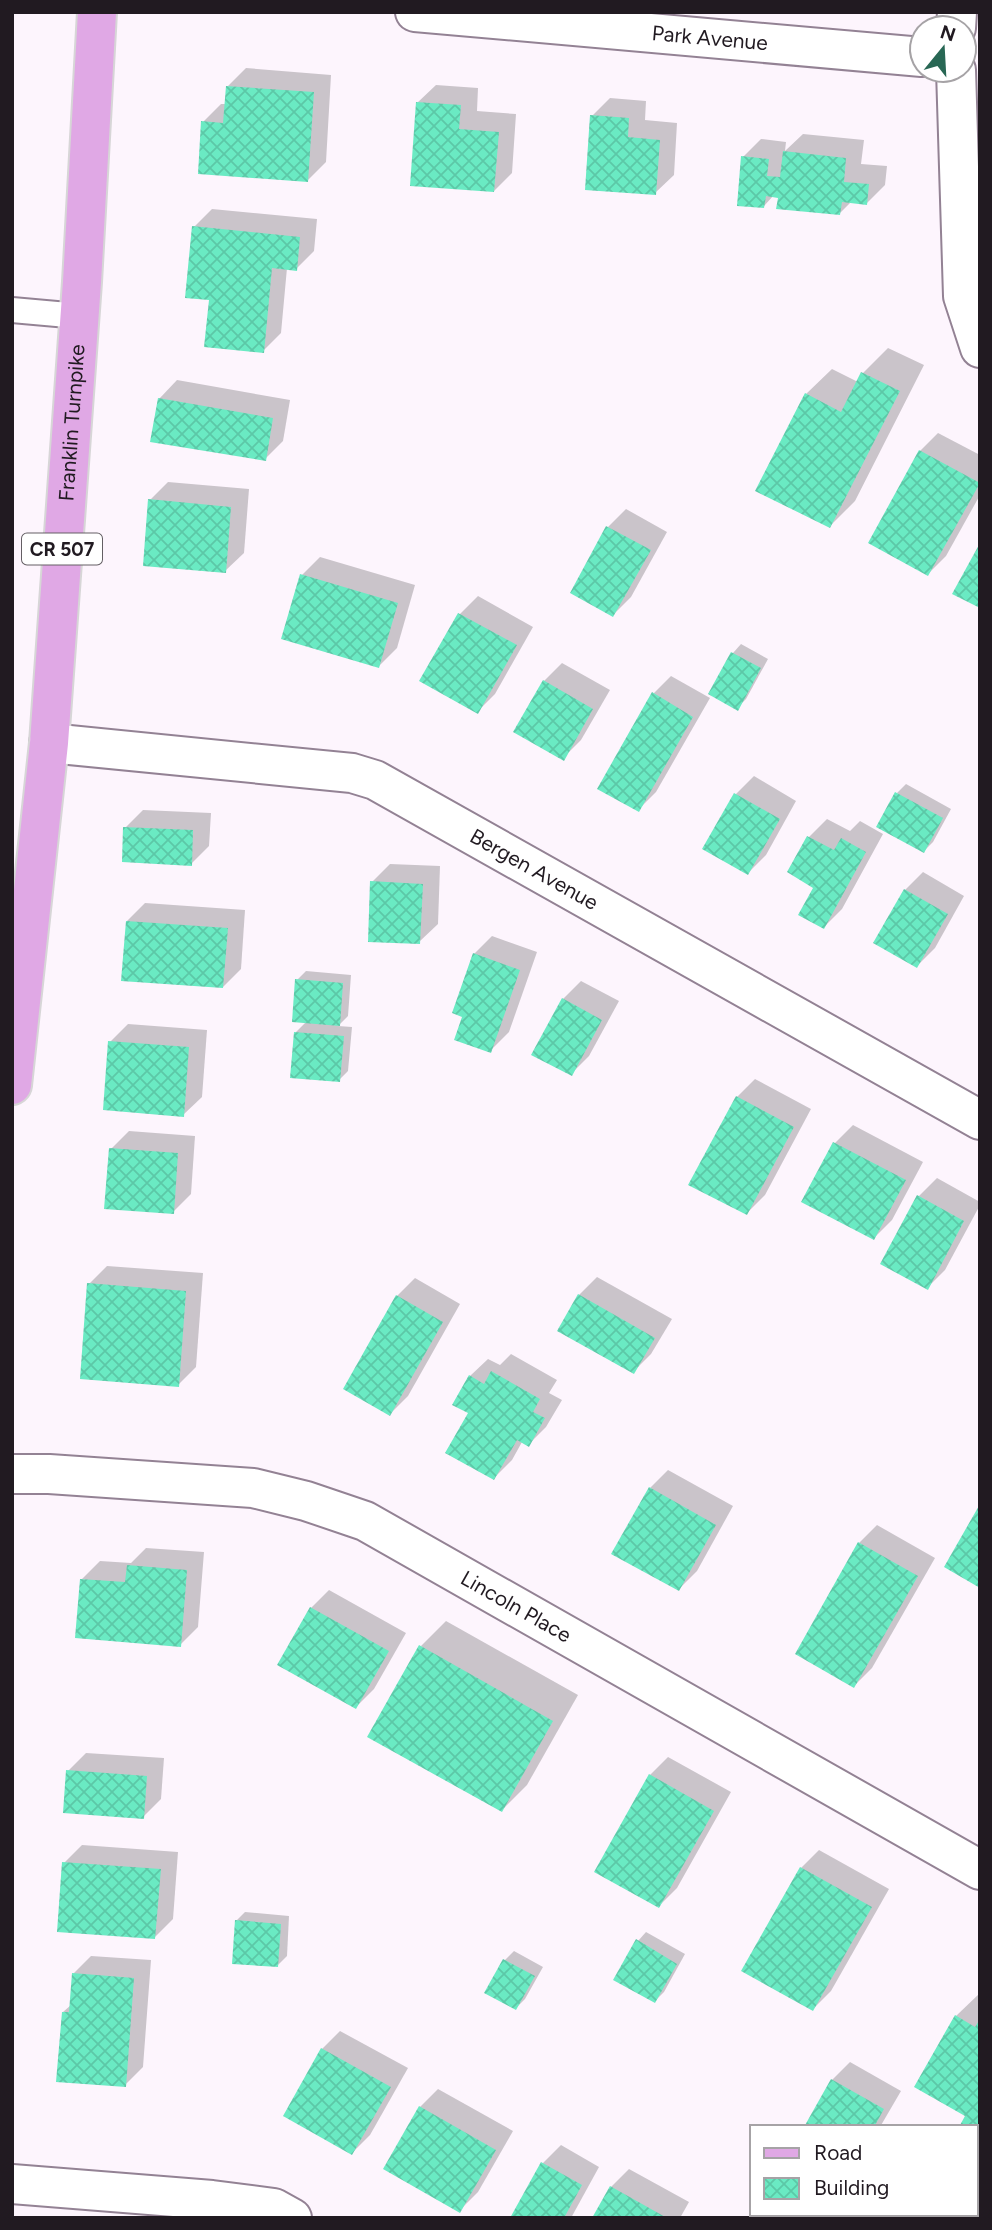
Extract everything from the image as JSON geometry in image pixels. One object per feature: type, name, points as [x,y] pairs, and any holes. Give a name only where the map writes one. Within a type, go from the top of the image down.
[{"type":"main road","name":"Franklin Turnpike","points":[[12,1085],[49,743],[97,12]]},
{"type":"street","name":"Park Avenue","points":[[415,12],[908,56]]},
{"type":"street","points":[[956,84],[963,296],[980,348]]},
{"type":"street","name":"Bergen Avenue","points":[[49,743],[352,773],[375,780],[980,1120]]},
{"type":"street","name":"Lincoln Place","points":[[12,1474],[253,1488],[306,1500],[365,1521],[980,1870]]},
{"type":"street","points":[[12,2184],[212,2200],[274,2208],[292,2218]]},
{"type":"lane","points":[[12,310],[79,316]]},
{"type":"building","points":[[226,86],[314,92],[308,182],[198,174],[201,121],[223,123]]},
{"type":"building","points":[[416,102],[461,105],[459,129],[499,132],[494,192],[410,186]]},
{"type":"building","points":[[590,115],[629,118],[628,137],[660,140],[656,195],[585,190]]},
{"type":"building","points":[[783,151],[846,158],[844,182],[869,184],[867,205],[842,202],[840,215],[776,209],[778,198],[766,196],[764,208],[737,206],[741,156],[769,159],[767,176],[780,177]]},
{"type":"building","points":[[192,226],[300,237],[297,271],[272,268],[264,353],[204,347],[209,300],[185,298]]},
{"type":"building","points":[[861,372],[900,391],[830,528],[755,491],[805,393],[841,412]]},
{"type":"building","points":[[158,398],[273,418],[266,461],[150,442]]},
{"type":"building","points":[[919,450],[980,483],[928,576],[868,543]]},
{"type":"building","points":[[148,499],[231,507],[226,573],[143,566]]},
{"type":"building","points":[[606,526],[651,550],[613,617],[570,593]]},
{"type":"building","points":[[980,543],[980,608],[952,594]]},
{"type":"building","points":[[300,574],[398,603],[379,668],[281,639]]},
{"type":"building","points":[[458,613],[517,645],[478,714],[419,681]]},
{"type":"building","points":[[731,652],[761,668],[738,711],[708,694]]},
{"type":"building","points":[[543,680],[593,709],[564,761],[513,732]]},
{"type":"building","points":[[652,692],[693,717],[639,812],[597,789]]},
{"type":"building","points":[[895,792],[943,818],[924,853],[876,827]]},
{"type":"building","points":[[734,793],[780,819],[748,875],[702,849]]},
{"type":"building","points":[[123,827],[193,830],[192,866],[122,862]]},
{"type":"building","points":[[807,836],[834,850],[841,838],[866,852],[824,929],[798,915],[813,888],[787,872]]},
{"type":"building","points":[[370,881],[423,884],[420,944],[368,942]]},
{"type":"building","points":[[904,889],[948,914],[917,968],[873,943]]},
{"type":"building","points":[[126,921],[228,928],[223,988],[121,981]]},
{"type":"building","points":[[473,953],[520,970],[491,1053],[454,1040],[462,1017],[452,1013]]},
{"type":"building","points":[[295,979],[343,983],[340,1026],[292,1022]]},
{"type":"building","points":[[562,998],[602,1020],[572,1076],[531,1055]]},
{"type":"building","points":[[294,1032],[344,1036],[340,1082],[290,1078]]},
{"type":"building","points":[[108,1041],[189,1047],[184,1117],[103,1110]]},
{"type":"building","points":[[736,1096],[794,1127],[747,1215],[688,1185]]},
{"type":"building","points":[[833,1142],[906,1180],[874,1240],[801,1202]]},
{"type":"building","points":[[109,1148],[178,1153],[174,1214],[104,1209]]},
{"type":"building","points":[[917,1195],[964,1221],[928,1290],[880,1264]]},
{"type":"building","points":[[87,1283],[186,1291],[179,1387],[80,1379]]},
{"type":"building","points":[[578,1294],[655,1338],[634,1374],[557,1331]]},
{"type":"building","points":[[396,1295],[443,1322],[390,1416],[343,1389]]},
{"type":"building","points":[[491,1371],[540,1399],[533,1412],[545,1418],[529,1447],[517,1440],[494,1480],[445,1453],[468,1413],[452,1405],[469,1375],[484,1384]]},
{"type":"building","points":[[649,1487],[716,1525],[679,1591],[611,1554]]},
{"type":"building","points":[[980,1504],[980,1588],[944,1567]]},
{"type":"building","points":[[858,1542],[918,1576],[854,1688],[795,1654]]},
{"type":"building","points":[[127,1565],[187,1570],[181,1647],[75,1638],[80,1579],[125,1582]]},
{"type":"building","points":[[310,1607],[389,1651],[356,1709],[277,1665]]},
{"type":"building","points":[[419,1645],[553,1721],[502,1812],[367,1737]]},
{"type":"building","points":[[66,1770],[147,1776],[144,1819],[63,1813]]},
{"type":"building","points":[[649,1774],[714,1811],[659,1908],[594,1872]]},
{"type":"building","points":[[62,1862],[161,1869],[155,1939],[57,1932]]},
{"type":"building","points":[[800,1867],[872,1907],[813,2011],[741,1971]]},
{"type":"building","points":[[235,1920],[281,1924],[278,1967],[232,1964]]},
{"type":"building","points":[[636,1939],[677,1964],[655,2003],[613,1980]]},
{"type":"building","points":[[503,1959],[535,1976],[516,2010],[484,1993]]},
{"type":"building","points":[[72,1973],[134,1978],[126,2087],[56,2082],[62,2012],[69,2012]]},
{"type":"building","points":[[955,2015],[975,2027],[980,2019],[980,2138],[978,2125],[960,2125],[965,2116],[914,2087]]},
{"type":"building","points":[[321,2048],[391,2087],[352,2155],[283,2116]]},
{"type":"building","points":[[831,2079],[884,2109],[875,2125],[805,2125]]},
{"type":"building","points":[[419,2106],[496,2150],[460,2213],[383,2169]]},
{"type":"building","points":[[541,2162],[582,2185],[564,2218],[510,2218]]},
{"type":"building","points":[[610,2186],[667,2218],[592,2218]]}]
